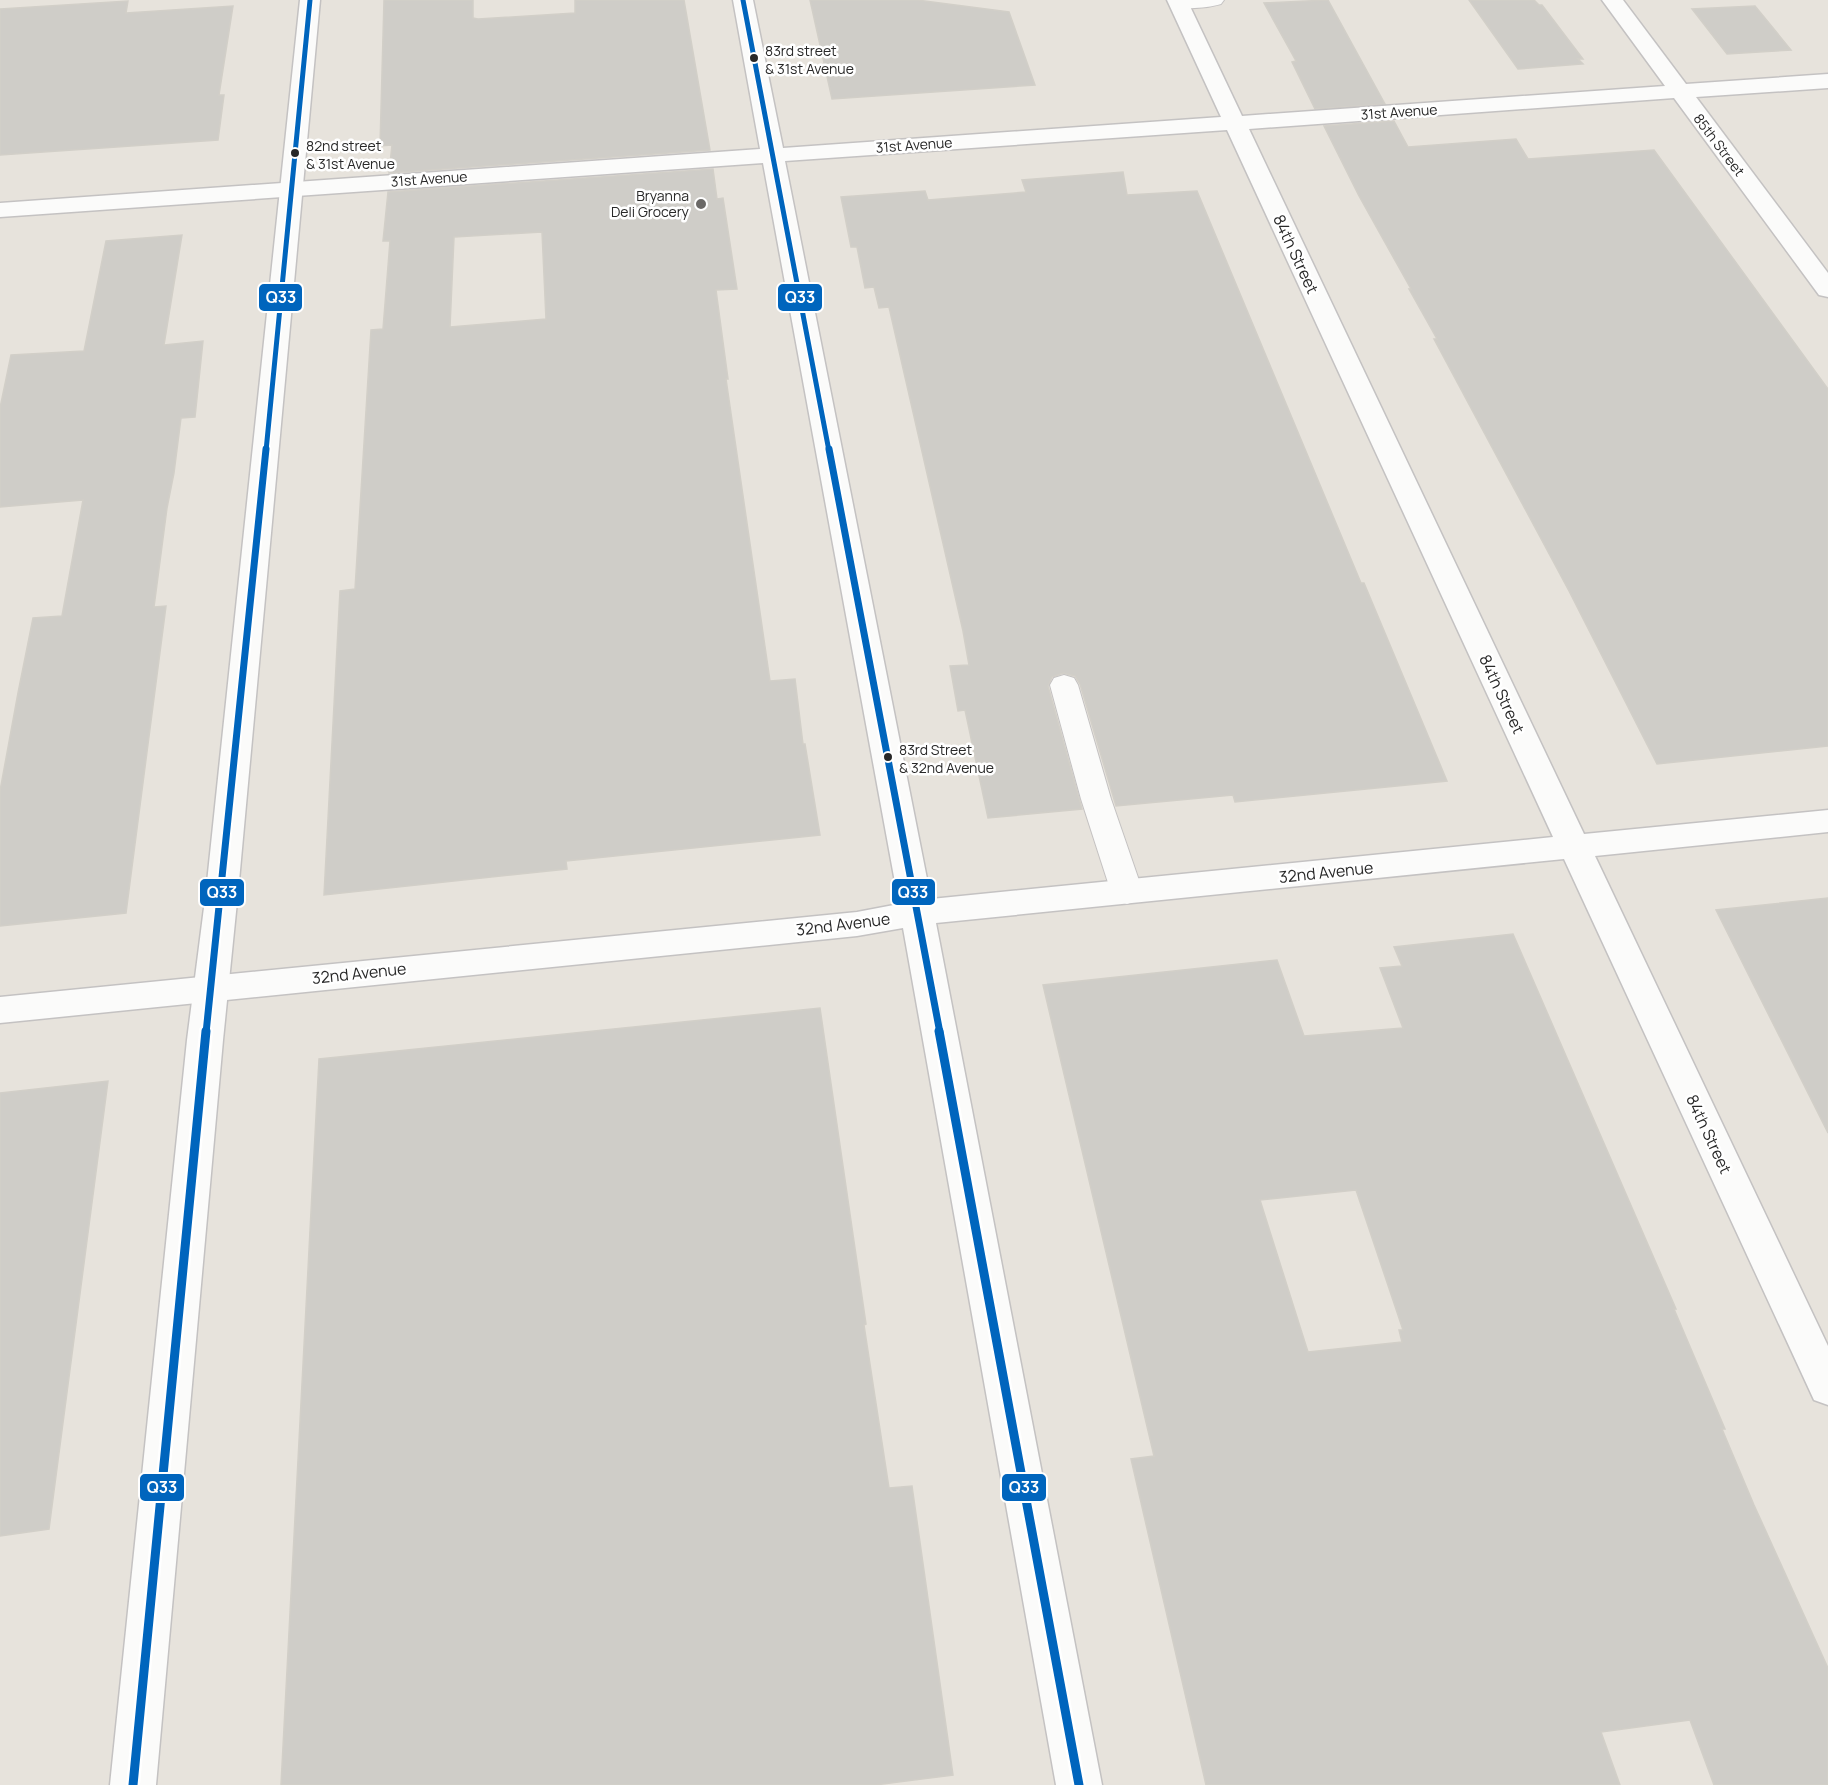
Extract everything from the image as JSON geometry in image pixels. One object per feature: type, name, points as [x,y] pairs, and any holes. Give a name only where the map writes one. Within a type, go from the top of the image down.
[{"type":"street","points":[[133,1785],[310,0]]},
{"type":"street","points":[[743,0],[1079,1785]]},
{"type":"street","name":"85th Street","points":[[1612,0],[1828,290]]},
{"type":"street","name":"84th Street","points":[[1178,1],[1828,1388]]},
{"type":"street","name":"31st Avenue","points":[[0,210],[1828,81]]},
{"type":"street","name":"32nd Avenue","points":[[0,1010],[212,990],[280,980],[857,924],[916,914],[1828,820]]},
{"type":"lane","points":[[1178,1],[1214,0]]},
{"type":"lane","points":[[1064,686],[1096,799],[1127,892]]},
{"type":"building","points":[[384,0],[473,0],[473,18],[478,19],[575,13],[575,0],[684,0],[710,150],[389,173],[392,145],[380,146]]},
{"type":"building","points":[[810,0],[917,0],[1009,12],[1035,85],[832,99]]},
{"type":"building","points":[[1328,0],[1385,104],[1315,109],[1292,62],[1296,61],[1264,3]]},
{"type":"building","points":[[1469,0],[1534,0],[1542,5],[1583,59],[1578,59],[1583,64],[1518,69]]},
{"type":"building","points":[[128,1],[126,13],[233,6],[219,95],[224,95],[218,140],[0,155],[0,9]]},
{"type":"building","points":[[1755,6],[1791,50],[1727,54],[1692,9]]},
{"type":"building","points":[[1394,121],[1408,147],[1516,139],[1528,159],[1654,150],[1828,389],[1828,746],[1657,764],[1569,591],[1434,339],[1437,339],[1359,196],[1324,126]]},
{"type":"building","points":[[713,169],[717,199],[723,198],[737,289],[716,290],[728,379],[726,379],[770,681],[795,679],[803,744],[805,744],[820,835],[566,861],[567,869],[324,895],[340,591],[355,589],[371,330],[383,329],[390,241],[383,241],[388,192]],"holes":[[[542,232],[546,319],[450,327],[454,237]]]},
{"type":"building","points":[[1123,172],[1127,195],[1197,191],[1361,583],[1364,583],[1447,781],[1235,802],[1233,795],[1116,806],[1080,684],[1075,676],[1063,673],[1052,677],[1048,686],[1082,809],[988,818],[965,710],[958,711],[950,666],[969,665],[963,631],[889,307],[879,308],[874,287],[865,288],[857,247],[851,247],[841,197],[925,191],[928,200],[1026,192],[1022,180]]},
{"type":"building","points":[[182,235],[164,345],[203,341],[195,417],[181,418],[167,508],[154,607],[166,606],[126,913],[0,926],[0,791],[18,693],[33,618],[62,616],[83,500],[0,507],[0,408],[11,355],[84,351],[106,241]]},
{"type":"building","points":[[1828,898],[1828,1133],[1716,910]]},
{"type":"building","points":[[1513,934],[1676,1309],[1674,1309],[1725,1429],[1722,1429],[1754,1505],[1828,1668],[1828,1785],[1714,1785],[1690,1720],[1601,1732],[1620,1785],[1206,1785],[1131,1459],[1154,1456],[1043,985],[1277,960],[1304,1036],[1403,1028],[1380,968],[1402,966],[1394,947]],"holes":[[[1356,1190],[1403,1330],[1399,1330],[1402,1342],[1308,1352],[1260,1200]]]},
{"type":"building","points":[[820,1008],[889,1488],[912,1486],[953,1775],[875,1785],[281,1785],[319,1059]]},
{"type":"building","points":[[108,1081],[49,1529],[0,1536],[0,1093]]},
{"type":"transit line","name":"Q33","points":[[133,1785],[205,1040],[222,892],[310,0]]},
{"type":"transit line","name":"Q33","points":[[743,0],[906,852],[1079,1785]]},
{"type":"place","name":"83rd street & 31st Avenue","points":[[754,58]]},
{"type":"place","name":"82nd street & 31st Avenue","points":[[295,153]]},
{"type":"place","name":"Bryanna Deli Grocery","points":[[701,204]]},
{"type":"place","name":"83rd Street & 32nd Avenue","points":[[888,757]]}]
